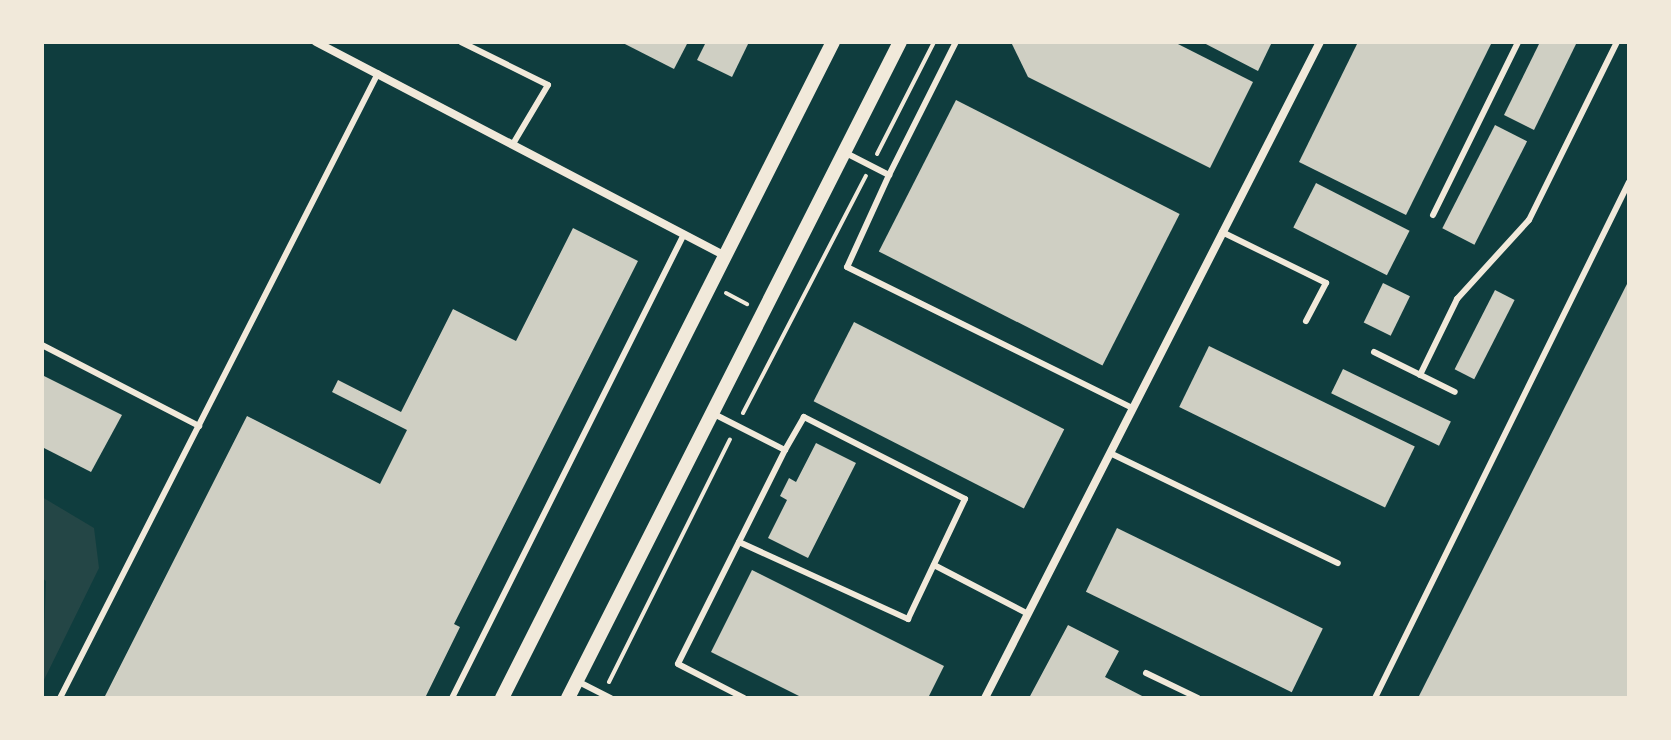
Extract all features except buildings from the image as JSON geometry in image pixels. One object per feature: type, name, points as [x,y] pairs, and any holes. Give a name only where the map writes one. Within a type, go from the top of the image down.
[{"type":"street","points":[[316,42],[725,256]]},
{"type":"street","points":[[502,698],[833,42]]},
{"type":"street","points":[[568,698],[900,42]]},
{"type":"street","points":[[985,698],[1320,42]]},
{"type":"lane","points":[[461,42],[548,85],[513,144]]},
{"type":"lane","points":[[956,42],[847,267],[1132,408]]},
{"type":"lane","points":[[1433,215],[1518,42]]},
{"type":"lane","points":[[1420,375],[1457,299],[1529,220],[1617,42]]},
{"type":"lane","points":[[60,698],[378,73]]},
{"type":"lane","points":[[844,152],[889,175]]},
{"type":"lane","points":[[1375,698],[1629,182]]},
{"type":"lane","points":[[1222,232],[1326,283],[1306,321]]},
{"type":"lane","points":[[452,698],[684,234]]},
{"type":"lane","points":[[42,345],[199,426]]},
{"type":"lane","points":[[1374,352],[1455,392]]},
{"type":"lane","points":[[712,413],[785,450]]},
{"type":"lane","points":[[739,542],[908,619],[965,499],[804,417],[785,450],[739,542],[678,664],[744,698]]},
{"type":"lane","points":[[1110,453],[1338,563]]},
{"type":"lane","points":[[934,565],[1028,614]]},
{"type":"lane","points":[[1146,673],[1198,698]]},
{"type":"lane","points":[[577,681],[611,698]]},
{"type":"path","points":[[603,694],[736,426],[934,42]]},
{"type":"path","points":[[710,285],[763,312]]},
{"type":"shaded area","points":[[42,497],[94,528],[99,568],[42,684],[46,581],[42,578]]}]
